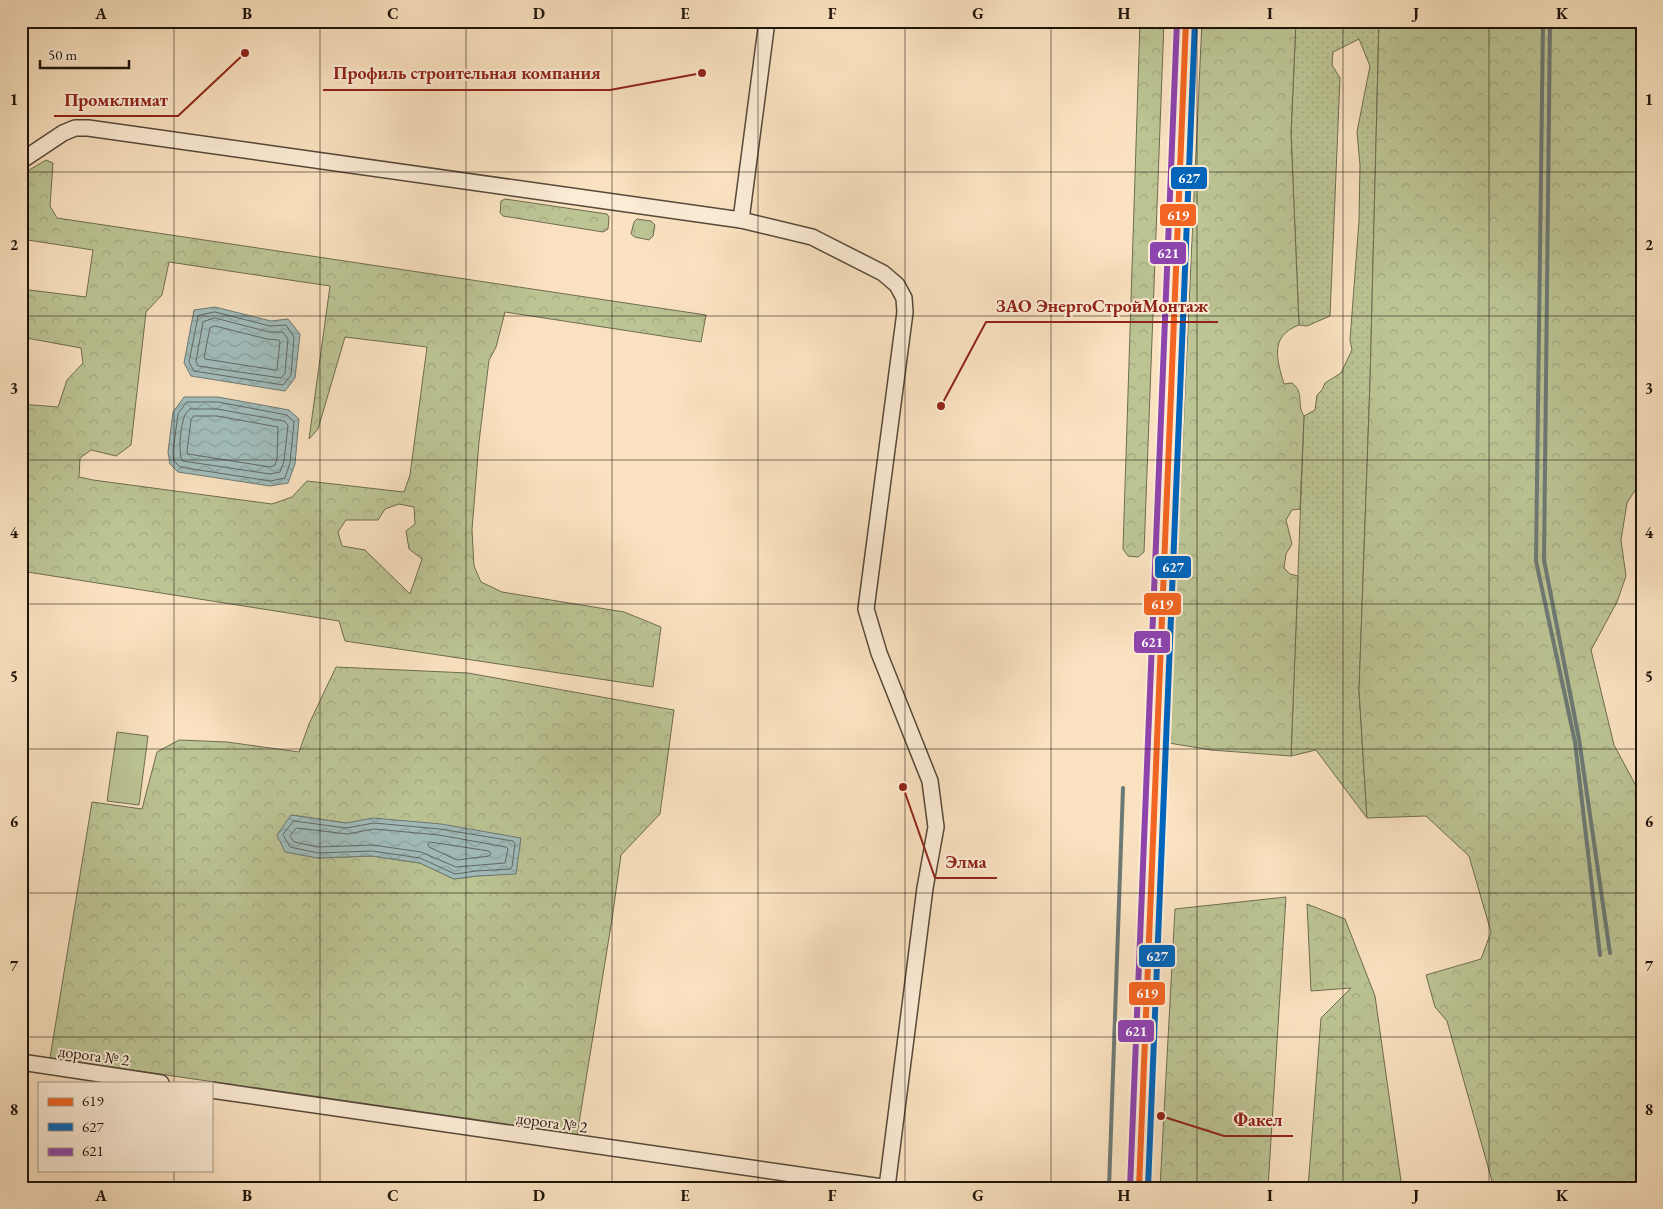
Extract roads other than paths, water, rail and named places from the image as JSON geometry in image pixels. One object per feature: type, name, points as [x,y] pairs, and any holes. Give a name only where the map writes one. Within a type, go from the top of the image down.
[{"type":"main road","points":[[1139,1188],[1186,21]]},
{"type":"street","points":[[741,220],[767,21]]},
{"type":"street","points":[[21,161],[63,133],[75,128],[88,128],[741,220],[812,237],[883,274],[897,285],[904,298],[906,312],[866,609],[879,653],[930,781],[936,827],[925,888],[888,1188]]},
{"type":"street","name":"дорога № 2","points":[[21,1062],[154,1082]]},
{"type":"street","name":"дорога № 2","points":[[212,1090],[888,1188]]},
{"type":"water","points":[[215,307],[271,321],[288,319],[300,334],[295,378],[285,391],[191,376],[184,363],[194,310]]},
{"type":"water","points":[[184,397],[218,397],[289,410],[299,419],[295,464],[288,483],[270,486],[178,472],[170,464],[168,452],[173,412]]},
{"type":"water","points":[[291,815],[346,823],[373,818],[441,824],[521,838],[516,874],[454,879],[420,863],[372,856],[317,858],[285,852],[277,835]]},
{"type":"waterway","points":[[1543,21],[1536,561],[1575,742],[1600,955]]},
{"type":"waterway","points":[[1550,21],[1544,560],[1579,739],[1610,953]]},
{"type":"waterway","points":[[1109,1188],[1123,788]]},
{"type":"place","name":"Промклимат","points":[[245,53]]},
{"type":"place","name":"Профиль строительная компания","points":[[702,73]]},
{"type":"place","name":"ЗАО ЭнергоСтройМонтаж","points":[[941,406]]},
{"type":"place","name":"Элма","points":[[903,787]]},
{"type":"place","name":"Факел","points":[[1161,1116]]}]
